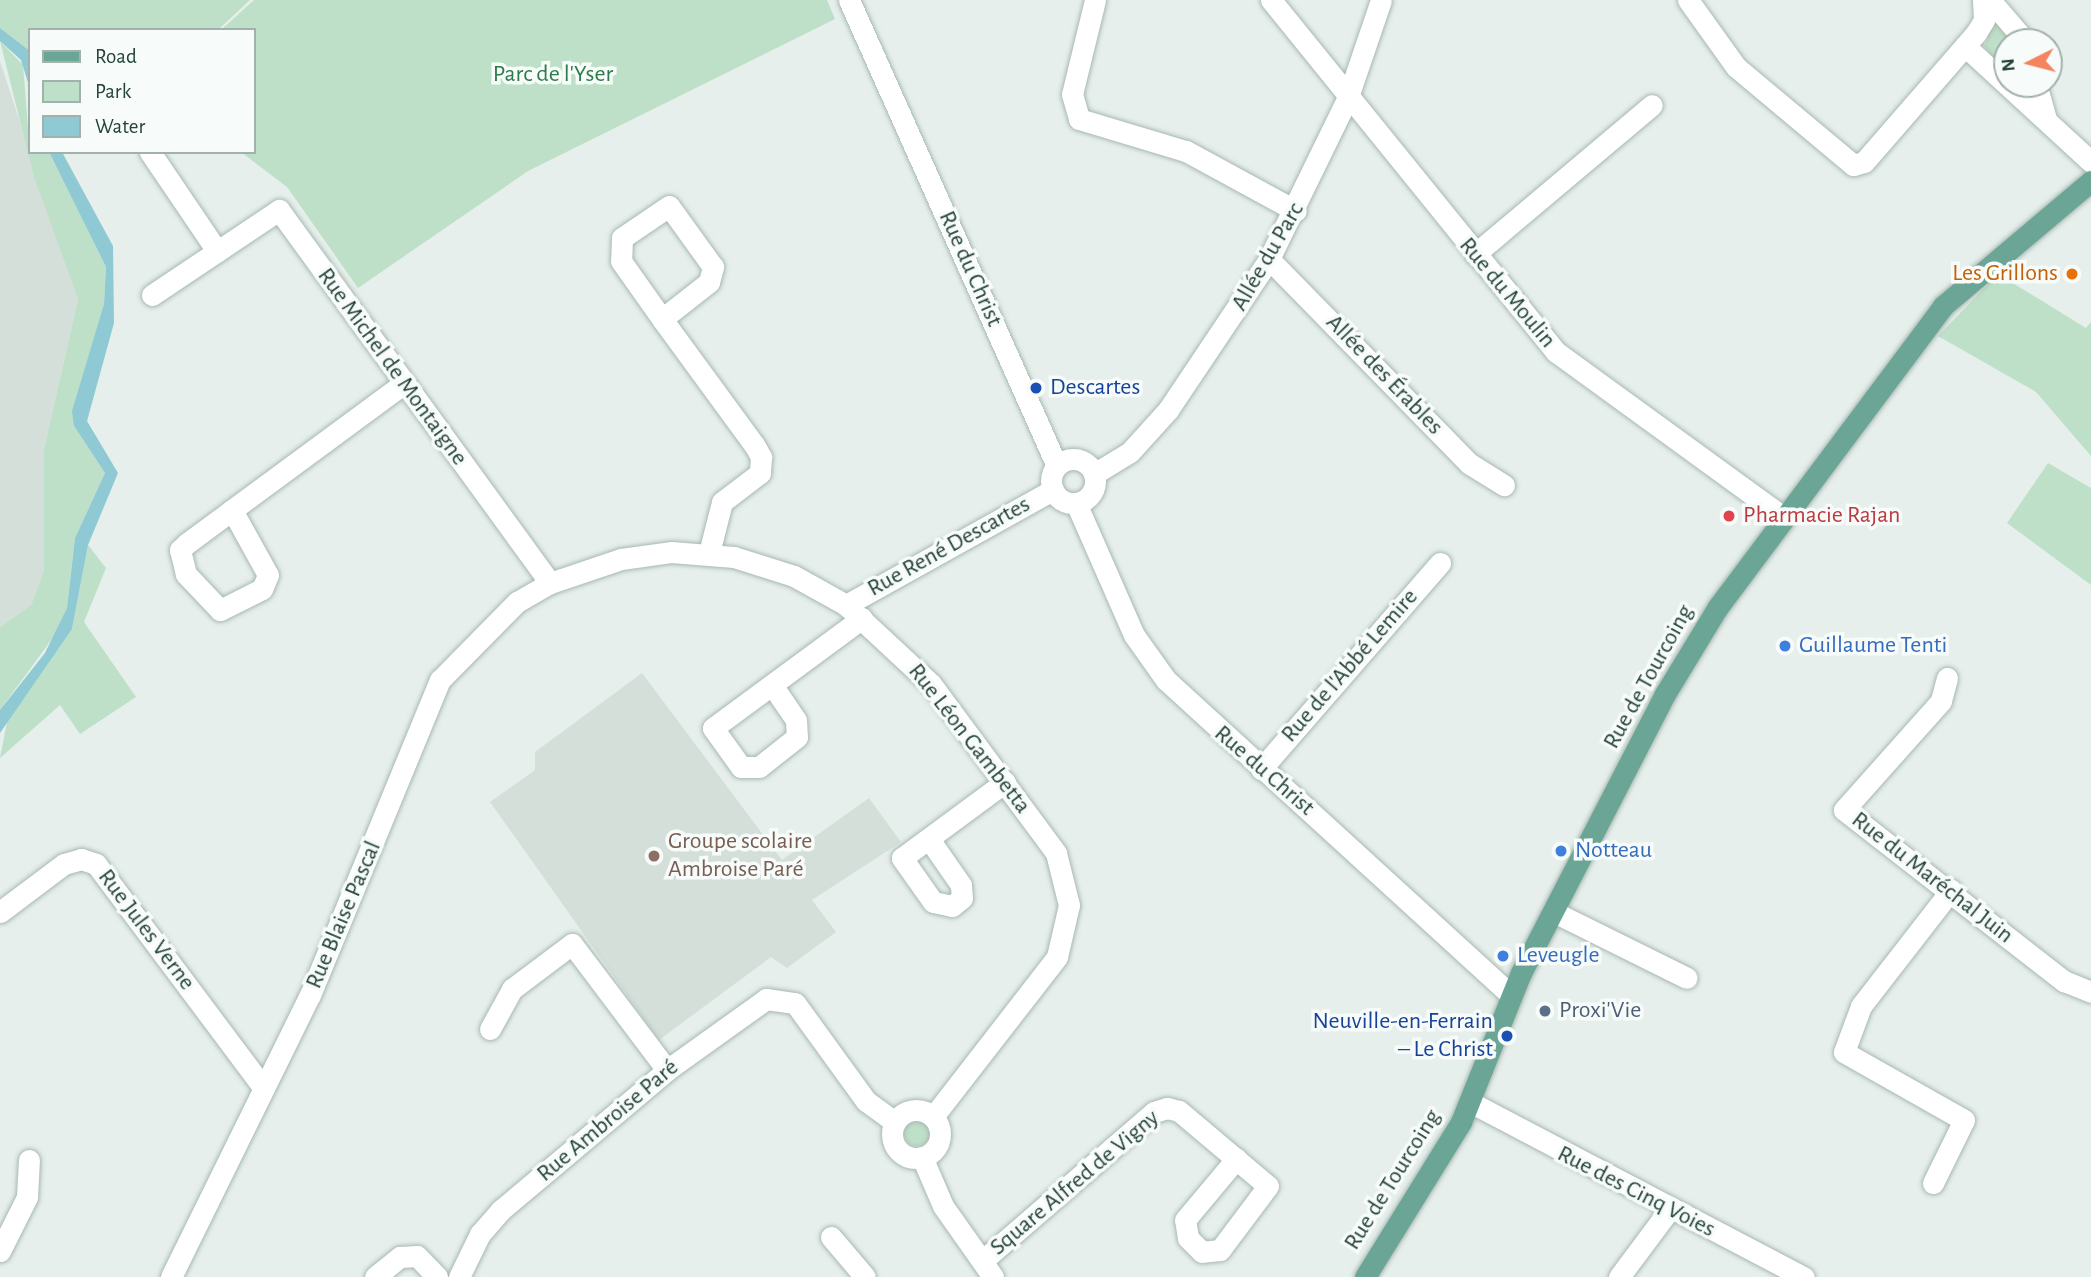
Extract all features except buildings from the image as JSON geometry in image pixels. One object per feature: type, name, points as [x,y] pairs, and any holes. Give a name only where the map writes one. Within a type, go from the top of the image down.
[{"type":"main road","name":"Rue de Tourcoing","points":[[1365,1277],[1470,1102],[1511,995],[1682,665],[1783,517],[1943,306],[2091,181]]},
{"type":"street","name":"Rue du Christ","points":[[849,0],[883,71],[1057,466]]},
{"type":"street","name":"Rue du Christ","points":[[862,0],[883,71]]},
{"type":"street","points":[[1095,0],[1072,94],[1079,119],[1186,151],[1296,211]]},
{"type":"street","name":"Allée du Parc","points":[[1094,474],[1129,452],[1168,410],[1269,259],[1296,211],[1348,97],[1381,0]]},
{"type":"street","points":[[1688,0],[1709,21],[1736,67],[1853,165],[1864,162],[1965,46],[1984,20],[1983,0]]},
{"type":"street","points":[[1990,0],[2013,28]]},
{"type":"street","name":"Rue du Moulin","points":[[1277,7],[1475,254],[1568,364],[1783,517]]},
{"type":"street","points":[[1965,46],[2091,162]]},
{"type":"street","points":[[2040,98],[2046,118]]},
{"type":"street","points":[[1475,254],[1652,105]]},
{"type":"street","points":[[151,154],[217,251]]},
{"type":"street","points":[[662,319],[709,282],[713,267],[669,206],[618,245],[621,261],[662,319],[761,457],[760,473],[722,502],[709,553]]},
{"type":"street","name":"Rue Michel de Montaigne","points":[[152,295],[279,210],[550,583]]},
{"type":"street","name":"Allée des Érables","points":[[1269,259],[1478,471],[1504,485]]},
{"type":"street","points":[[232,510],[268,575],[262,589],[220,610],[207,604],[178,556],[232,510],[403,384]]},
{"type":"street","points":[[1078,460],[1094,474],[1092,493],[1076,503],[1053,489],[1057,466],[1078,460]]},
{"type":"street","name":"Rue René Descartes","points":[[772,685],[854,611],[1053,489]]},
{"type":"street","name":"Rue du Christ","points":[[1076,503],[1155,667],[1261,769],[1511,995]]},
{"type":"street","name":"Rue Léon Gambetta","points":[[550,583],[621,559],[709,553],[767,565],[854,611],[931,684],[1005,782],[1061,865],[1067,930],[1046,974],[933,1117]]},
{"type":"street","name":"Rue de l'Abbé Lemire","points":[[1261,769],[1440,563]]},
{"type":"street","name":"Rue Blaise Pascal","points":[[171,1277],[328,953],[440,680],[484,629],[550,583]]},
{"type":"street","name":"Rue du Maréchal Juin","points":[[1947,678],[1941,701],[1844,810],[1951,890],[2064,981],[2091,992]]},
{"type":"street","points":[[929,839],[1005,782]]},
{"type":"street","name":"Rue Jules Verne","points":[[0,912],[64,864],[81,859],[96,864],[263,1087]]},
{"type":"street","points":[[1933,1183],[1964,1120],[1844,1052],[1861,1006],[1951,890]]},
{"type":"street","points":[[1554,912],[1687,978]]},
{"type":"street","points":[[490,1029],[512,989],[572,944],[667,1070]]},
{"type":"street","name":"Rue Ambroise Paré","points":[[459,1277],[480,1234],[501,1210],[667,1070],[766,999],[785,997],[803,1012],[866,1101],[895,1122]]},
{"type":"street","name":"Rue des Cinq Voies","points":[[1470,1102],[1669,1210],[1804,1277]]},
{"type":"street","points":[[922,1157],[939,1140],[933,1117],[910,1111],[895,1122],[895,1146],[922,1157],[943,1206],[988,1269]]},
{"type":"street","name":"Square Alfred de Vigny","points":[[988,1269],[1154,1112],[1179,1111],[1236,1159]]},
{"type":"street","points":[[0,1251],[27,1197],[29,1160]]},
{"type":"street","points":[[1619,1277],[1669,1210]]},
{"type":"street","points":[[831,1237],[865,1277]]},
{"type":"street","points":[[375,1277],[400,1257],[417,1256],[437,1277]]},
{"type":"shaded area","points":[[0,61],[28,146],[28,154],[30,154],[78,299],[44,449],[44,570],[31,605],[0,627]]},
{"type":"shaded area","name":"Groupe scolaire Ambroise Paré","points":[[642,673],[782,860],[869,798],[901,842],[812,900],[836,932],[787,968],[771,957],[659,1040],[490,802],[535,770],[535,752]]},
{"type":"green space","points":[[0,0],[250,0],[220,28],[28,28],[28,49],[0,28]]},
{"type":"green space","name":"Parc de l'Yser","points":[[254,0],[827,0],[835,19],[528,171],[358,288],[287,187],[244,154],[256,154],[256,28],[223,28]]},
{"type":"green space","points":[[1995,22],[2002,28],[1993,28],[1993,57],[1984,46]]},
{"type":"green space","points":[[0,41],[23,65],[28,153]]},
{"type":"green space","points":[[28,154],[50,154],[106,267],[104,304],[74,426],[105,473],[75,538],[67,608],[57,632],[0,710],[0,627],[31,605],[44,570],[44,449],[78,299]]},
{"type":"green space","points":[[1998,274],[2086,328],[2091,322],[2091,456],[2036,392],[1938,336]]},
{"type":"green space","points":[[2048,463],[2091,488],[2091,585],[2007,523]]},
{"type":"green space","points":[[88,545],[106,568],[84,622],[136,697],[80,734],[60,705],[0,758],[8,717],[72,629]]},
{"type":"green space","points":[[917,1120],[926,1124],[930,1133],[926,1142],[917,1146],[908,1142],[904,1133],[908,1124]]},
{"type":"water","points":[[0,28],[28,49],[28,83],[21,60],[0,41]]},
{"type":"water","points":[[50,154],[63,154],[113,246],[114,323],[87,421],[118,473],[88,545],[72,629],[0,733],[0,710],[45,653],[67,608],[75,538],[105,473],[74,426],[72,411],[104,304],[106,267]]},
{"type":"place","name":"Les Grillons","points":[[2072,274]]},
{"type":"place","name":"Descartes","points":[[1036,388]]},
{"type":"place","name":"Pharmacie Rajan","points":[[1729,516]]},
{"type":"place","name":"Guillaume Tenti","points":[[1785,646]]},
{"type":"place","name":"Notteau","points":[[1561,851]]},
{"type":"place","name":"Groupe scolaire Ambroise Paré","points":[[654,856]]},
{"type":"place","name":"Leveugle","points":[[1503,956]]},
{"type":"place","name":"Proxi'Vie","points":[[1545,1011]]},
{"type":"place","name":"Neuville-en-Ferrain – Le Christ","points":[[1507,1036]]}]
